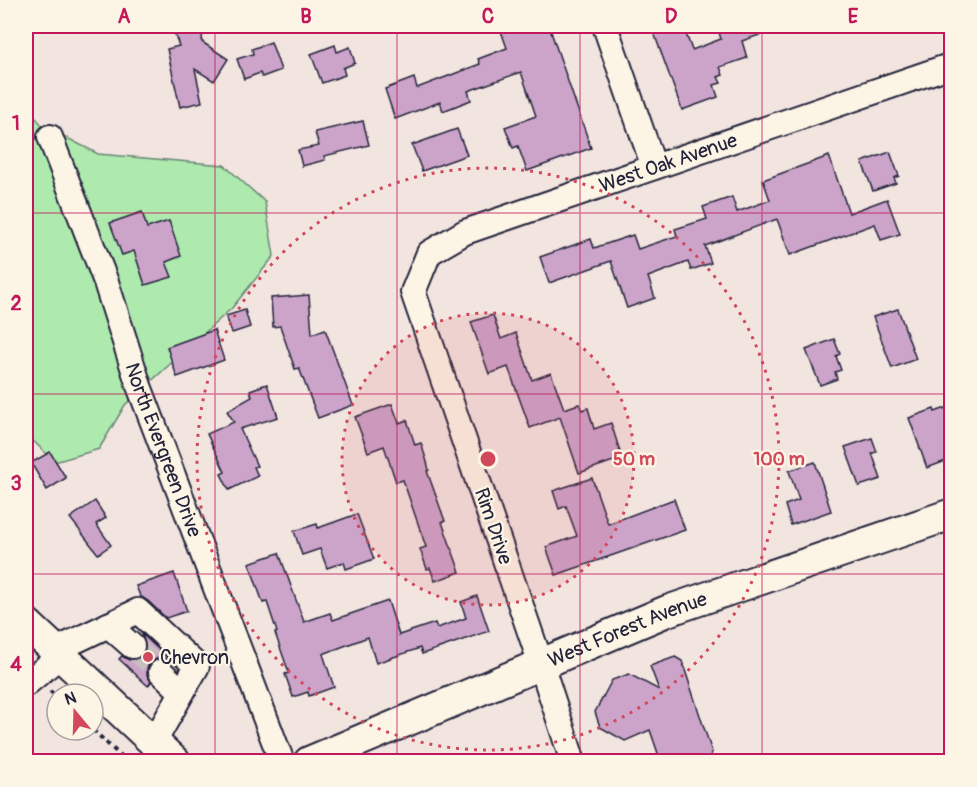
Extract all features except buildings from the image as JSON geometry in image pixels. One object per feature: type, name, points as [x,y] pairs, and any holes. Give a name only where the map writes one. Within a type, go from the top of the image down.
[{"type":"main road","name":"West Forest Avenue","points":[[309,762],[667,612],[951,514]]},
{"type":"main road","points":[[26,623],[164,752]]},
{"type":"street","points":[[605,26],[654,167]]},
{"type":"street","name":"West Oak Avenue","points":[[413,292],[429,253],[465,232],[951,65]]},
{"type":"street","name":"North Evergreen Drive","points":[[50,137],[106,282],[139,386],[282,762]]},
{"type":"street","name":"Rim Drive","points":[[413,292],[573,762]]},
{"type":"street","points":[[26,684],[58,652],[138,611],[197,666],[182,692],[164,752]]},
{"type":"street","points":[[108,625],[132,646]]},
{"type":"street","points":[[161,672],[182,692]]},
{"type":"path","points":[[105,741],[127,762]]},
{"type":"green space","points":[[26,107],[42,125],[98,154],[224,165],[265,202],[274,256],[232,308],[125,405],[99,449],[55,462],[26,434]]},
{"type":"tunnel","points":[[132,646],[161,672]]},
{"type":"place","name":"Chevron","points":[[148,657]]}]
